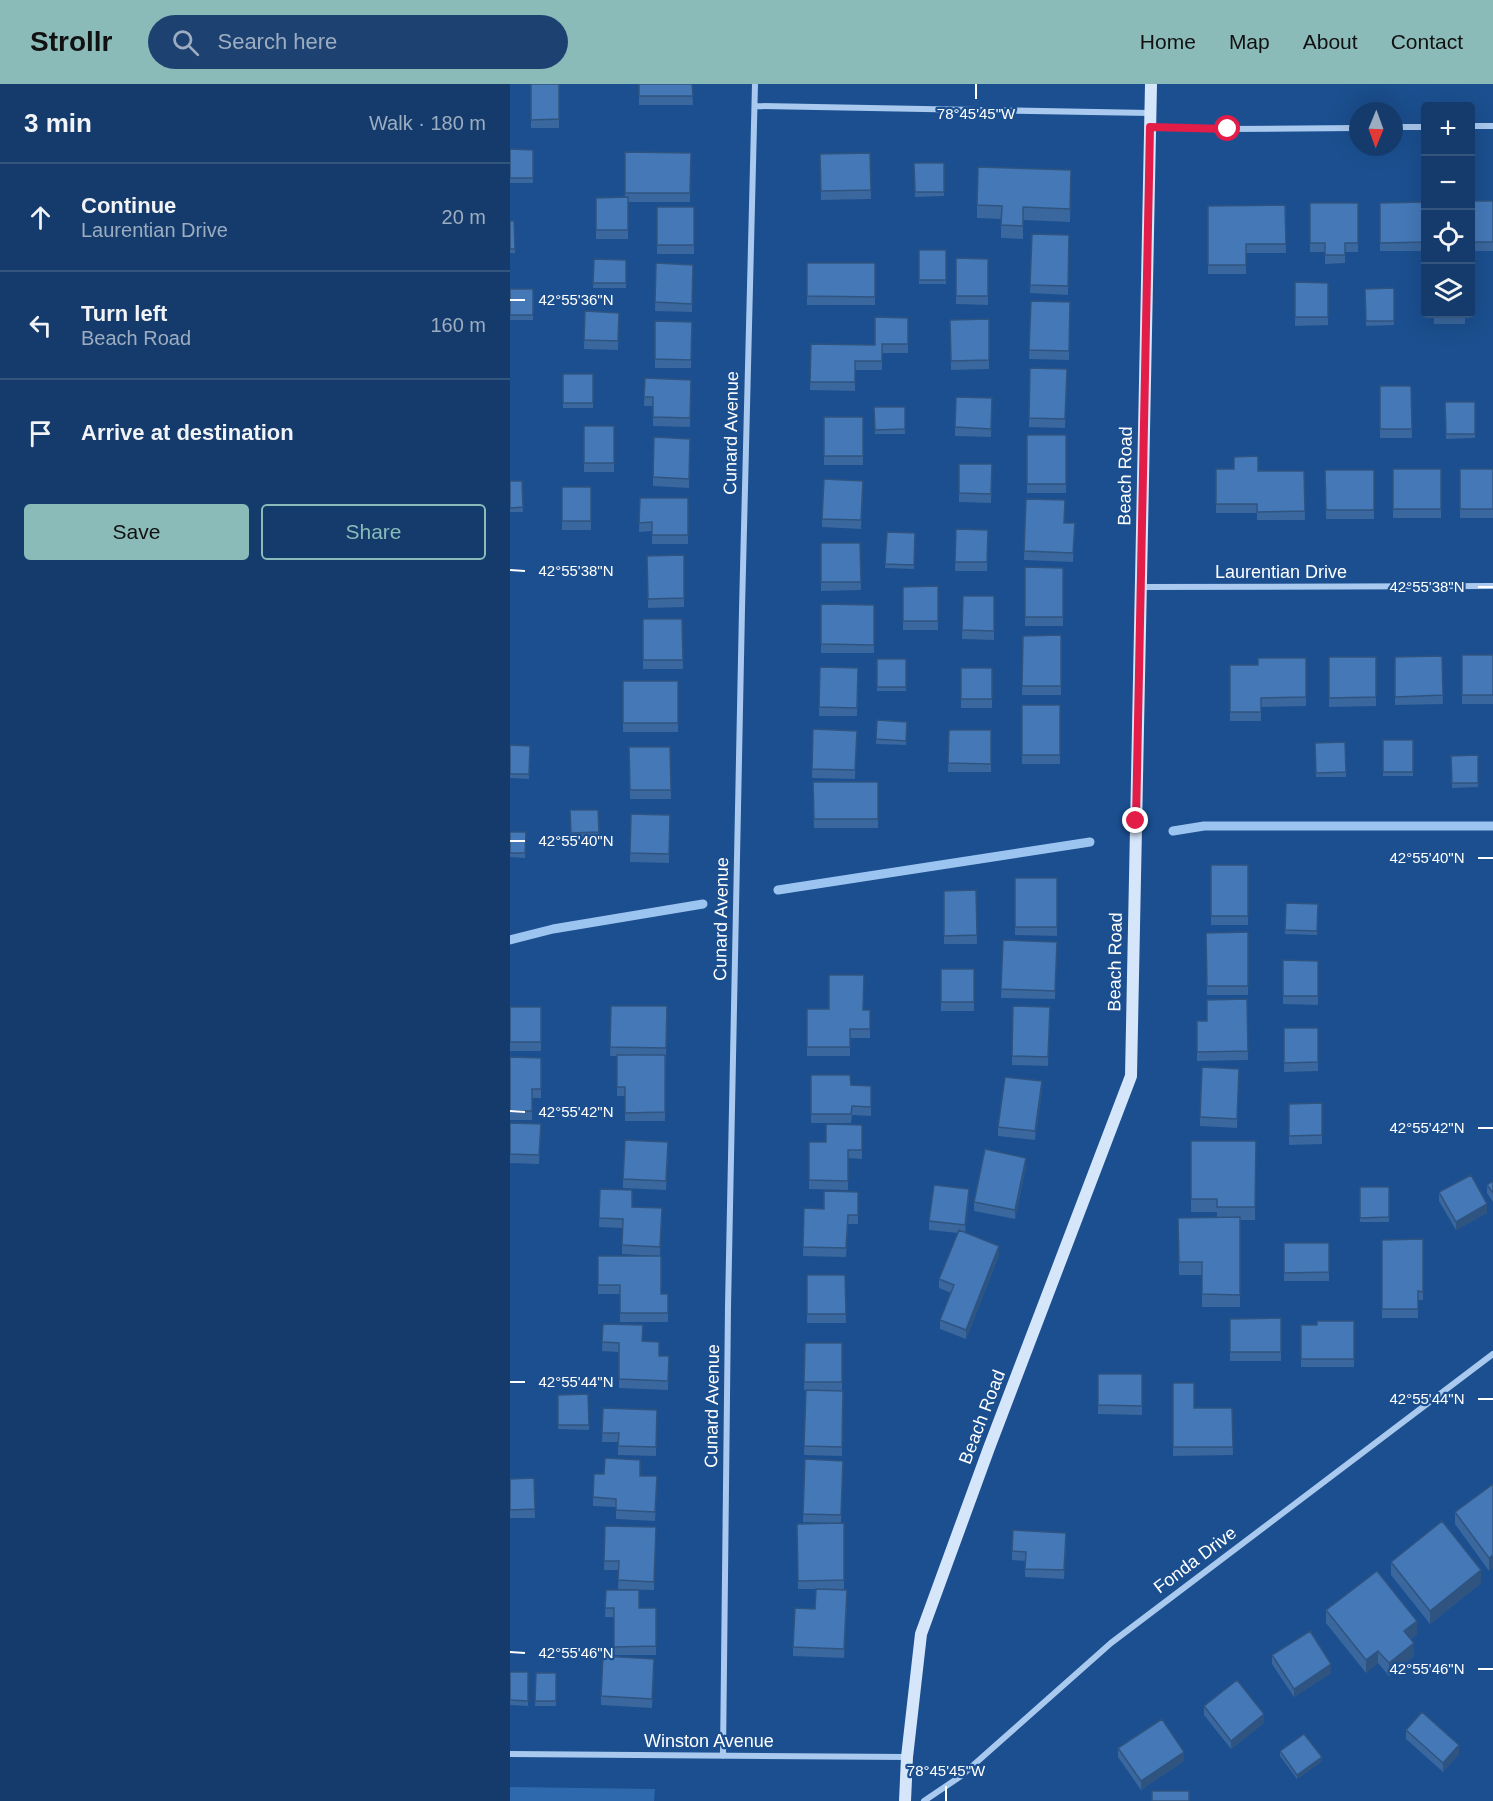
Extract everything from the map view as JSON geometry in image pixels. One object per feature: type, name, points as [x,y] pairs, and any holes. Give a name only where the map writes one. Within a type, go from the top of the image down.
[{"type":"street","name":"Cunard Avenue","points":[[723,1756],[728,1296],[755,84]]},
{"type":"street","name":"Beach Road","points":[[905,1801],[907,1757],[921,1634],[989,1448],[1131,1076],[1151,84]]},
{"type":"street","points":[[755,106],[1151,112]]},
{"type":"street","points":[[1475,126],[1493,126]]},
{"type":"street","points":[[1150,127],[1349,128]]},
{"type":"street","points":[[1403,127],[1421,127]]},
{"type":"street","name":"Laurentian Drive","points":[[1140,587],[1493,586]]},
{"type":"street","name":"Fonda Drive","points":[[924,1801],[961,1776],[1111,1643],[1493,1354]]},
{"type":"street","name":"Winston Avenue","points":[[510,1754],[907,1757]]},
{"type":"shaded area","points":[[510,1787],[655,1789],[654,1801],[510,1801]]},
{"type":"building","points":[[531,84],[559,84],[559,119],[531,120]]},
{"type":"building","points":[[639,84],[692,84],[693,96],[639,96]]},
{"type":"building","points":[[510,149],[533,150],[533,178],[510,178]]},
{"type":"building","points":[[625,152],[691,153],[690,193],[625,193]]},
{"type":"building","points":[[870,153],[871,190],[821,191],[820,154]]},
{"type":"building","points":[[914,163],[944,163],[944,192],[915,192]]},
{"type":"building","points":[[978,167],[1071,170],[1070,209],[1023,207],[1023,226],[1001,225],[1002,206],[977,205]]},
{"type":"building","points":[[628,197],[628,230],[596,230],[596,198]]},
{"type":"building","points":[[1475,201],[1493,201],[1493,242],[1475,242]]},
{"type":"building","points":[[1421,202],[1421,242],[1380,243],[1380,203]]},
{"type":"building","points":[[1310,203],[1358,203],[1358,243],[1345,243],[1345,255],[1325,255],[1325,243],[1310,243]]},
{"type":"building","points":[[1285,205],[1286,244],[1246,244],[1246,265],[1208,265],[1208,206]]},
{"type":"building","points":[[657,207],[694,207],[694,245],[657,245]]},
{"type":"building","points":[[510,221],[514,221],[515,249],[510,249]]},
{"type":"building","points":[[1032,234],[1069,235],[1068,286],[1030,285]]},
{"type":"building","points":[[919,250],[946,250],[946,280],[919,280]]},
{"type":"building","points":[[956,258],[988,259],[988,296],[956,296]]},
{"type":"building","points":[[594,259],[626,260],[626,283],[593,283]]},
{"type":"building","points":[[656,263],[693,265],[692,304],[655,302]]},
{"type":"building","points":[[807,263],[875,263],[875,297],[807,296]]},
{"type":"building","points":[[1295,282],[1328,283],[1328,317],[1295,317]]},
{"type":"building","points":[[1394,288],[1394,321],[1366,321],[1365,289]]},
{"type":"building","points":[[510,289],[533,289],[533,315],[510,315]]},
{"type":"building","points":[[1031,301],[1070,302],[1069,351],[1029,350]]},
{"type":"building","points":[[585,311],[619,313],[618,341],[584,340]]},
{"type":"building","points":[[875,317],[908,318],[908,344],[882,344],[882,361],[855,361],[855,382],[810,382],[811,344],[875,345]]},
{"type":"building","points":[[989,319],[989,360],[951,361],[950,320]]},
{"type":"building","points":[[655,321],[692,322],[691,360],[655,359]]},
{"type":"building","points":[[1030,368],[1067,369],[1065,419],[1029,418]]},
{"type":"building","points":[[563,374],[593,374],[593,403],[563,403]]},
{"type":"building","points":[[645,378],[691,380],[690,418],[653,417],[653,397],[644,397]]},
{"type":"building","points":[[1380,386],[1411,386],[1412,429],[1380,429]]},
{"type":"building","points":[[956,397],[992,398],[991,429],[955,427]]},
{"type":"building","points":[[1445,402],[1475,402],[1475,434],[1446,434]]},
{"type":"building","points":[[874,407],[905,407],[905,429],[875,430]]},
{"type":"building","points":[[824,417],[863,417],[863,456],[824,456]]},
{"type":"building","points":[[584,426],[614,426],[614,463],[584,463]]},
{"type":"building","points":[[1027,435],[1066,435],[1066,484],[1027,484]]},
{"type":"building","points":[[654,437],[690,439],[689,479],[653,477]]},
{"type":"building","points":[[1258,456],[1258,471],[1304,471],[1305,511],[1257,512],[1257,504],[1216,504],[1216,469],[1234,469],[1234,457]]},
{"type":"building","points":[[959,464],[992,464],[991,494],[959,493]]},
{"type":"building","points":[[1393,469],[1441,469],[1441,509],[1393,509]]},
{"type":"building","points":[[1460,469],[1493,469],[1493,509],[1460,509]]},
{"type":"building","points":[[1325,470],[1374,470],[1374,510],[1326,510]]},
{"type":"building","points":[[824,479],[863,481],[861,520],[822,519]]},
{"type":"building","points":[[510,481],[522,481],[523,507],[510,508]]},
{"type":"building","points":[[562,487],[591,487],[591,521],[562,521]]},
{"type":"building","points":[[640,498],[688,498],[688,535],[652,535],[652,522],[639,523]]},
{"type":"building","points":[[1026,499],[1065,500],[1064,523],[1075,523],[1073,553],[1024,551]]},
{"type":"building","points":[[956,529],[988,530],[987,562],[955,562]]},
{"type":"building","points":[[887,532],[915,533],[914,565],[885,564]]},
{"type":"building","points":[[821,543],[860,543],[861,582],[821,582]]},
{"type":"building","points":[[684,555],[684,598],[648,599],[647,556]]},
{"type":"building","points":[[1025,567],[1063,568],[1063,617],[1025,617]]},
{"type":"building","points":[[938,586],[938,621],[903,621],[903,587]]},
{"type":"building","points":[[963,596],[994,596],[994,631],[962,630]]},
{"type":"building","points":[[821,604],[874,605],[874,645],[821,644]]},
{"type":"building","points":[[643,619],[682,619],[683,660],[643,660]]},
{"type":"building","points":[[1061,635],[1061,686],[1022,686],[1023,636]]},
{"type":"building","points":[[1462,655],[1493,655],[1493,695],[1462,695]]},
{"type":"building","points":[[1442,656],[1443,695],[1395,697],[1395,657]]},
{"type":"building","points":[[1329,657],[1376,657],[1376,697],[1329,698]]},
{"type":"building","points":[[1258,658],[1306,658],[1306,697],[1261,698],[1261,712],[1230,712],[1230,665],[1258,665]]},
{"type":"building","points":[[877,659],[906,659],[906,687],[877,687]]},
{"type":"building","points":[[820,667],[858,668],[857,708],[819,707]]},
{"type":"building","points":[[961,668],[992,668],[992,699],[961,699]]},
{"type":"building","points":[[623,681],[678,681],[678,723],[623,723]]},
{"type":"building","points":[[1022,705],[1060,705],[1060,755],[1022,755]]},
{"type":"building","points":[[877,720],[907,722],[906,741],[876,739]]},
{"type":"building","points":[[813,729],[857,731],[855,770],[812,769]]},
{"type":"building","points":[[949,730],[991,730],[991,764],[948,763]]},
{"type":"building","points":[[1383,740],[1413,740],[1413,772],[1383,772]]},
{"type":"building","points":[[1345,742],[1346,772],[1316,773],[1315,743]]},
{"type":"building","points":[[510,745],[530,746],[529,774],[510,774]]},
{"type":"building","points":[[629,747],[670,747],[671,790],[630,790]]},
{"type":"building","points":[[1478,755],[1478,783],[1452,783],[1451,756]]},
{"type":"building","points":[[813,782],[878,782],[878,819],[814,819]]},
{"type":"building","points":[[570,810],[598,810],[599,832],[571,833]]},
{"type":"building","points":[[631,814],[670,815],[669,854],[630,853]]},
{"type":"building","points":[[510,832],[526,832],[525,853],[510,853]]},
{"type":"building","points":[[1211,865],[1248,865],[1248,916],[1211,916]]},
{"type":"building","points":[[1015,878],[1057,878],[1057,927],[1015,927]]},
{"type":"building","points":[[976,890],[977,935],[944,936],[944,891]]},
{"type":"building","points":[[1286,903],[1318,904],[1317,931],[1285,930]]},
{"type":"building","points":[[1248,932],[1248,986],[1207,986],[1206,933]]},
{"type":"building","points":[[1003,940],[1057,942],[1055,991],[1001,989]]},
{"type":"building","points":[[1283,960],[1318,961],[1318,996],[1283,996]]},
{"type":"building","points":[[941,969],[974,969],[974,1002],[941,1002]]},
{"type":"building","points":[[829,975],[864,975],[863,1010],[870,1010],[870,1029],[850,1029],[850,1047],[807,1047],[807,1009],[829,1009]]},
{"type":"building","points":[[1247,999],[1248,1051],[1197,1052],[1197,1021],[1207,1021],[1207,1000]]},
{"type":"building","points":[[611,1006],[667,1006],[666,1048],[610,1047]]},
{"type":"building","points":[[1013,1006],[1050,1007],[1048,1057],[1012,1056]]},
{"type":"building","points":[[510,1007],[541,1007],[541,1042],[510,1042]]},
{"type":"building","points":[[1284,1028],[1318,1028],[1318,1062],[1284,1063]]},
{"type":"building","points":[[617,1055],[665,1055],[665,1112],[625,1113],[625,1087],[617,1087]]},
{"type":"building","points":[[510,1057],[541,1058],[541,1089],[532,1089],[532,1111],[510,1111]]},
{"type":"building","points":[[1202,1067],[1239,1069],[1237,1119],[1200,1117]]},
{"type":"building","points":[[811,1075],[850,1075],[851,1085],[871,1086],[871,1107],[852,1106],[851,1114],[811,1114]]},
{"type":"building","points":[[1005,1077],[1042,1081],[1035,1131],[998,1127]]},
{"type":"building","points":[[1322,1103],[1322,1135],[1289,1136],[1289,1104]]},
{"type":"building","points":[[510,1123],[541,1124],[539,1155],[510,1154]]},
{"type":"building","points":[[826,1124],[862,1125],[862,1150],[848,1150],[848,1181],[809,1180],[809,1142],[826,1142]]},
{"type":"building","points":[[625,1140],[668,1142],[666,1181],[623,1179]]},
{"type":"building","points":[[1191,1141],[1256,1141],[1255,1207],[1217,1207],[1217,1199],[1191,1199]]},
{"type":"building","points":[[985,1149],[1026,1158],[1015,1210],[974,1202]]},
{"type":"building","points":[[1471,1175],[1487,1204],[1456,1222],[1439,1192]]},
{"type":"building","points":[[1493,1181],[1493,1193],[1487,1185]]},
{"type":"building","points":[[934,1185],[969,1189],[965,1225],[929,1221]]},
{"type":"building","points":[[1360,1187],[1389,1187],[1389,1217],[1360,1218]]},
{"type":"building","points":[[600,1189],[632,1190],[632,1207],[662,1208],[660,1247],[622,1245],[623,1219],[599,1218]]},
{"type":"building","points":[[824,1191],[858,1192],[858,1215],[848,1215],[846,1248],[803,1247],[804,1208],[824,1209]]},
{"type":"building","points":[[1240,1217],[1240,1295],[1202,1294],[1202,1262],[1179,1262],[1178,1218]]},
{"type":"building","points":[[959,1230],[999,1246],[966,1330],[940,1320],[954,1285],[939,1279]]},
{"type":"building","points":[[1423,1239],[1423,1292],[1418,1291],[1418,1309],[1382,1309],[1382,1240]]},
{"type":"building","points":[[1284,1243],[1329,1243],[1329,1272],[1284,1273]]},
{"type":"building","points":[[598,1256],[661,1256],[661,1294],[668,1294],[668,1313],[620,1313],[620,1285],[598,1285]]},
{"type":"building","points":[[807,1275],[845,1275],[846,1314],[807,1314]]},
{"type":"building","points":[[1281,1318],[1281,1352],[1230,1352],[1230,1319]]},
{"type":"building","points":[[1317,1321],[1354,1321],[1354,1359],[1301,1359],[1301,1325],[1317,1325]]},
{"type":"building","points":[[603,1324],[643,1325],[642,1341],[659,1342],[659,1356],[669,1356],[668,1381],[619,1379],[619,1343],[602,1342]]},
{"type":"building","points":[[805,1343],[842,1343],[842,1382],[804,1382]]},
{"type":"building","points":[[1098,1374],[1142,1374],[1142,1406],[1098,1405]]},
{"type":"building","points":[[1173,1383],[1194,1383],[1194,1408],[1232,1408],[1233,1447],[1173,1447]]},
{"type":"building","points":[[806,1390],[843,1391],[842,1447],[804,1446]]},
{"type":"building","points":[[588,1394],[589,1425],[558,1425],[558,1395]]},
{"type":"building","points":[[603,1408],[657,1410],[656,1447],[618,1446],[619,1433],[602,1433]]},
{"type":"building","points":[[605,1458],[640,1460],[640,1476],[657,1476],[655,1512],[616,1510],[616,1499],[593,1497],[594,1474],[604,1474]]},
{"type":"building","points":[[805,1459],[843,1461],[841,1515],[803,1514]]},
{"type":"building","points":[[534,1478],[535,1509],[510,1510],[510,1479]]},
{"type":"building","points":[[1493,1484],[1493,1555],[1489,1558],[1455,1512]]},
{"type":"building","points":[[1442,1521],[1481,1570],[1430,1611],[1391,1562]]},
{"type":"building","points":[[844,1523],[844,1580],[798,1581],[797,1524]]},
{"type":"building","points":[[605,1526],[656,1527],[654,1582],[618,1580],[619,1561],[604,1561]]},
{"type":"building","points":[[1013,1530],[1066,1533],[1064,1570],[1025,1569],[1026,1552],[1012,1551]]},
{"type":"building","points":[[1377,1571],[1417,1621],[1404,1631],[1414,1643],[1389,1663],[1378,1651],[1366,1660],[1326,1610]]},
{"type":"building","points":[[816,1589],[847,1590],[844,1649],[793,1647],[795,1608],[815,1609]]},
{"type":"building","points":[[606,1590],[639,1590],[639,1608],[656,1608],[656,1646],[614,1647],[614,1608],[605,1608]]},
{"type":"building","points":[[1310,1631],[1331,1664],[1294,1689],[1272,1655]]},
{"type":"building","points":[[603,1656],[654,1659],[652,1699],[601,1696]]},
{"type":"building","points":[[510,1672],[528,1672],[528,1701],[510,1700]]},
{"type":"building","points":[[536,1673],[556,1673],[556,1701],[535,1701]]},
{"type":"building","points":[[1237,1680],[1264,1714],[1231,1741],[1204,1706]]},
{"type":"building","points":[[1422,1712],[1459,1745],[1443,1763],[1406,1730]]},
{"type":"building","points":[[1162,1719],[1184,1752],[1141,1781],[1118,1748]]},
{"type":"building","points":[[1304,1734],[1322,1757],[1297,1775],[1280,1751]]},
{"type":"building","points":[[1152,1791],[1189,1791],[1189,1801],[1152,1801]]},
{"type":"waterway","points":[[1173,831],[1204,826],[1493,826]]},
{"type":"waterway","points":[[778,890],[1090,842]]},
{"type":"waterway","points":[[510,940],[553,929],[703,904]]},
{"type":"route","points":[[1136,821],[1150,127],[1228,129]]}]
